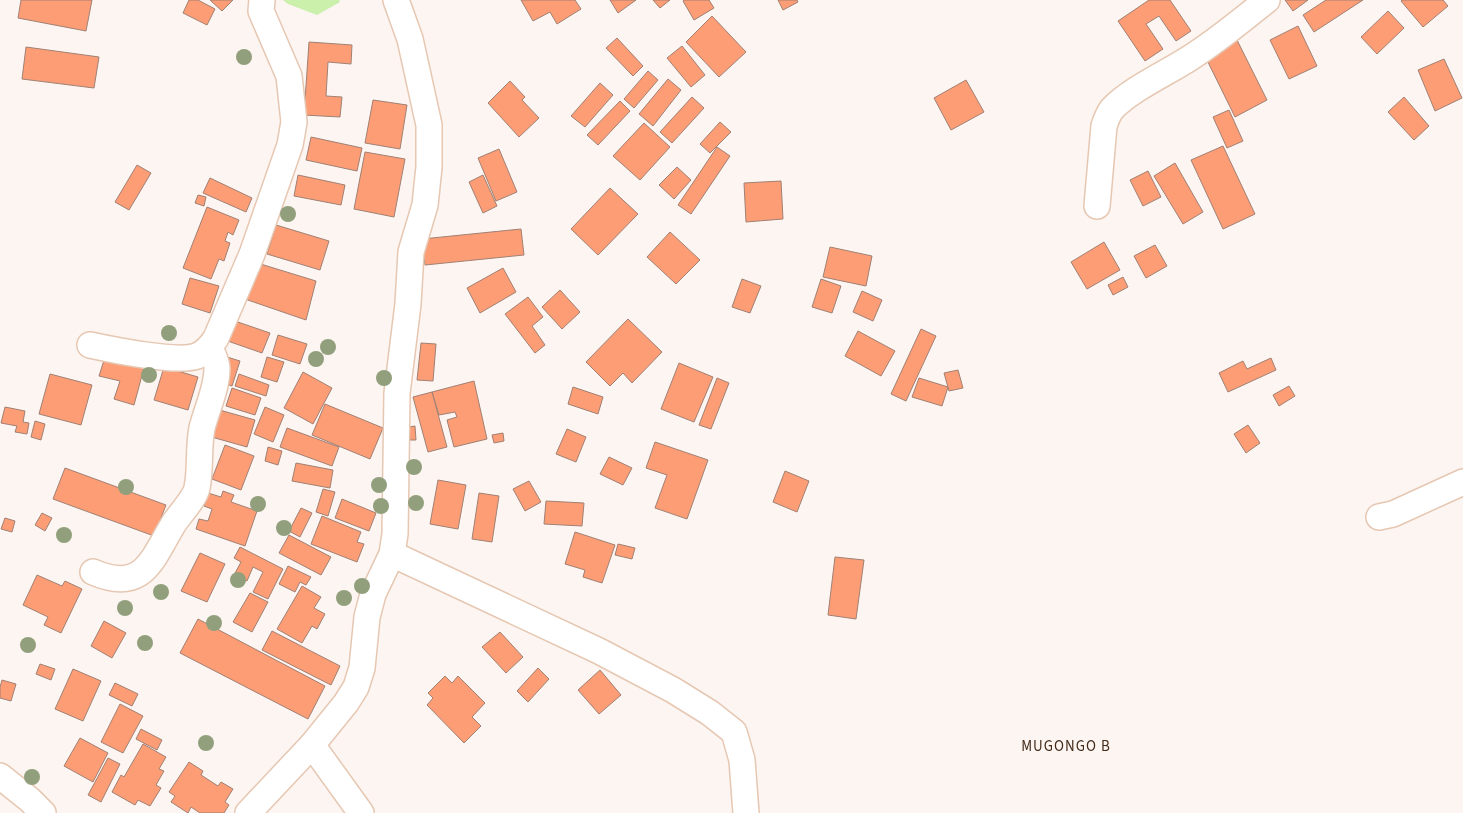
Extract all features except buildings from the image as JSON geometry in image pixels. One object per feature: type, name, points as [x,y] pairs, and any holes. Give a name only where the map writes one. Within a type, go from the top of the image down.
[{"type":"street","points":[[90,346],[123,352],[179,358],[196,356],[210,347],[216,338],[252,254],[290,145],[294,122],[289,76],[262,11],[262,0]]},
{"type":"street","points":[[248,813],[312,745],[346,703],[356,687],[362,668],[367,616],[373,594],[392,554],[395,534],[397,393],[408,304],[411,252],[425,205],[429,167],[429,125],[423,94],[410,40],[396,0]]},
{"type":"street","points":[[1097,206],[1104,126],[1111,110],[1161,74],[1189,59],[1220,38],[1268,0]]},
{"type":"street","points":[[94,572],[108,579],[127,579],[141,574],[154,558],[197,490],[202,428],[211,400],[217,368],[210,347]]},
{"type":"street","points":[[1378,518],[1392,514],[1463,482]]},
{"type":"street","points":[[392,554],[599,651],[673,690],[710,713],[734,732],[742,760],[746,813]]},
{"type":"street","points":[[312,745],[360,813]]},
{"type":"street","points":[[0,776],[43,813]]},
{"type":"green space","points":[[283,0],[339,0],[340,2],[317,15],[288,4]]},
{"type":"district","name":"MUGONGO B","points":[[1066,746]]}]
